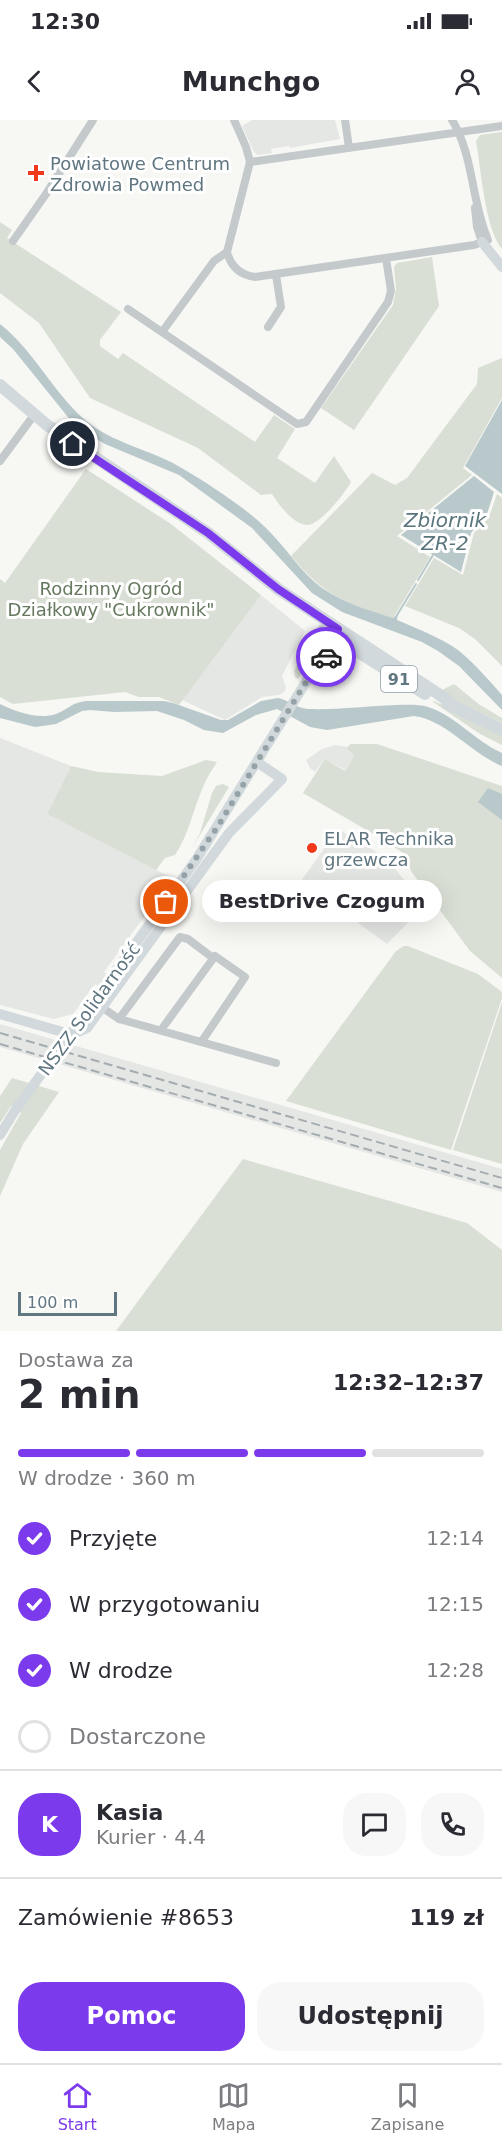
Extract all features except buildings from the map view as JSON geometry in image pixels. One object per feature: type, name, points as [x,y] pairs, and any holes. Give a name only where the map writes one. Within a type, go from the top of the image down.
[{"type":"main road","points":[[485,241],[502,257]]},
{"type":"main road","points":[[485,241],[502,267]]},
{"type":"main road","name":"91","points":[[0,385],[34,415],[73,444],[208,533],[278,589],[303,615],[334,638],[423,693],[502,730]]},
{"type":"main road","name":"91","points":[[334,638],[430,688],[454,706]]},
{"type":"main road","name":"NSZZ Solidarność","points":[[0,1135],[16,1109],[196,860],[309,677],[325,645],[334,638]]},
{"type":"main road","points":[[0,1014],[66,1033],[74,1034],[87,1028],[229,833],[282,778],[257,762]]},
{"type":"street","points":[[13,241],[93,120]]},
{"type":"street","points":[[234,120],[246,147],[249,162],[227,252],[233,265],[244,275],[255,277],[485,241],[469,166],[452,120]]},
{"type":"street","points":[[345,120],[349,148]]},
{"type":"street","points":[[249,162],[502,126]]},
{"type":"street","points":[[162,332],[214,261],[227,252]]},
{"type":"street","points":[[128,309],[297,424],[306,422],[388,302],[391,291],[386,258]]},
{"type":"street","points":[[268,327],[281,307],[276,275]]},
{"type":"street","points":[[0,461],[34,415]]},
{"type":"street","points":[[119,1019],[180,937],[188,939],[213,958],[215,956],[245,977],[202,1041]]},
{"type":"street","points":[[161,1030],[213,958]]},
{"type":"street","points":[[103,1008],[119,1019],[276,1063]]},
{"type":"shaded area","points":[[252,120],[335,120],[340,139],[271,149],[272,153],[258,155],[254,152],[242,126]]},
{"type":"shaded area","points":[[261,595],[305,631],[282,676],[286,688],[284,692],[279,695],[262,697],[225,720],[182,700]]},
{"type":"shaded area","points":[[0,738],[71,766],[47,814],[172,878],[104,972],[110,977],[102,988],[95,984],[73,1014],[54,1019],[0,1005]]},
{"type":"shaded area","points":[[335,745],[348,747],[348,751],[354,756],[345,770],[325,759],[315,772],[310,768],[306,760],[322,749]]},
{"type":"shaded area","points":[[338,829],[387,858],[424,906],[387,944],[301,881]]},
{"type":"shaded area","points":[[0,1024],[502,1169],[502,1192],[0,1047]]},
{"type":"green space","points":[[502,132],[502,249],[491,228],[476,141],[480,135]]},
{"type":"green space","points":[[0,222],[12,230],[7,238],[121,312],[100,340],[100,346],[118,359],[123,353],[255,442],[274,415],[295,429],[277,458],[315,483],[334,456],[351,482],[338,500],[319,520],[312,524],[297,522],[272,494],[261,495],[198,448],[90,398],[39,323],[0,293]]},
{"type":"green space","points":[[432,257],[439,306],[354,430],[321,408],[393,305],[396,289],[394,267],[397,263]]},
{"type":"green space","points":[[502,358],[502,398],[463,468],[472,475],[397,536],[430,557],[393,618],[361,608],[325,589],[291,556],[372,473],[395,485],[407,478],[477,384],[478,368]]},
{"type":"green space","name":"Rodzinny Ogród Działkowy \"Cukrownik\"","points":[[86,469],[171,524],[261,595],[179,705],[159,697],[139,697],[125,692],[13,704],[0,697],[0,579],[5,583]]},
{"type":"green space","points":[[497,494],[502,498],[502,666],[475,639],[459,628],[405,606],[434,558],[463,575],[474,533],[489,517]]},
{"type":"green space","points":[[308,642],[316,647],[298,679],[294,671]]},
{"type":"green space","points":[[454,684],[480,705],[502,718],[502,723],[449,698],[442,690]]},
{"type":"green space","points":[[434,701],[502,734],[502,745],[480,734]]},
{"type":"green space","points":[[350,744],[377,744],[502,786],[502,978],[470,951],[411,871],[406,855],[303,793],[325,759],[345,771],[354,756],[347,749]]},
{"type":"green space","points":[[206,760],[217,762],[204,784],[184,839],[175,855],[165,858],[156,870],[47,814],[71,766],[98,772],[162,776]]},
{"type":"green space","points":[[223,784],[229,787],[192,848],[200,833],[212,793],[216,786]]},
{"type":"green space","points":[[404,946],[478,974],[502,992],[502,998],[451,1150],[286,1101],[396,951]]},
{"type":"green space","points":[[502,1002],[502,1164],[453,1150]]},
{"type":"green space","points":[[12,1078],[59,1092],[23,1144],[0,1196],[0,1150],[21,1113],[11,1106],[0,1123],[0,1096]]},
{"type":"green space","points":[[243,1159],[467,1223],[502,1250],[502,1331],[116,1331]]},
{"type":"water","points":[[0,324],[23,347],[62,396],[95,428],[173,463],[227,497],[266,528],[307,575],[330,593],[356,606],[393,618],[398,613],[397,620],[436,637],[458,650],[502,695],[502,710],[459,666],[438,651],[422,642],[342,612],[312,593],[252,528],[179,475],[105,444],[76,427],[13,349],[0,337]]},
{"type":"water","name":"Zbiornik ZR-2","points":[[502,400],[502,494],[465,466]]},
{"type":"water","name":"Zbiornik ZR-2","points":[[474,476],[494,492],[487,514],[471,533],[461,572],[401,535]]},
{"type":"water","points":[[278,698],[300,708],[308,709],[396,705],[428,707],[448,716],[502,753],[502,766],[480,754],[448,730],[414,716],[327,730],[310,727],[277,709],[256,715],[223,733],[204,730],[157,711],[82,711],[56,724],[35,727],[0,718],[0,704],[35,716],[49,716],[74,704],[87,701],[164,701],[221,720],[228,720],[261,701]]},
{"type":"water","points":[[488,788],[502,794],[502,820],[478,802]]},
{"type":"waterway","points":[[418,580],[433,555]]},
{"type":"waterway","points":[[397,615],[416,584]]},
{"type":"railway","points":[[0,1033],[502,1178]]},
{"type":"railway","points":[[0,1044],[502,1188]]},
{"type":"way so far","points":[[166,902],[218,826],[309,677],[320,667],[326,657]]},
{"type":"place","name":"Powiatowe Centrum Zdrowia Powmed","points":[[36,173]]},
{"type":"place","name":"ELAR Technika grzewcza","points":[[312,848]]},
{"type":"place","name":"BestDrive Czogum","points":[[166,902]]},
{"type":"route","points":[[73,444],[208,533],[278,589],[338,629],[326,657]]}]
